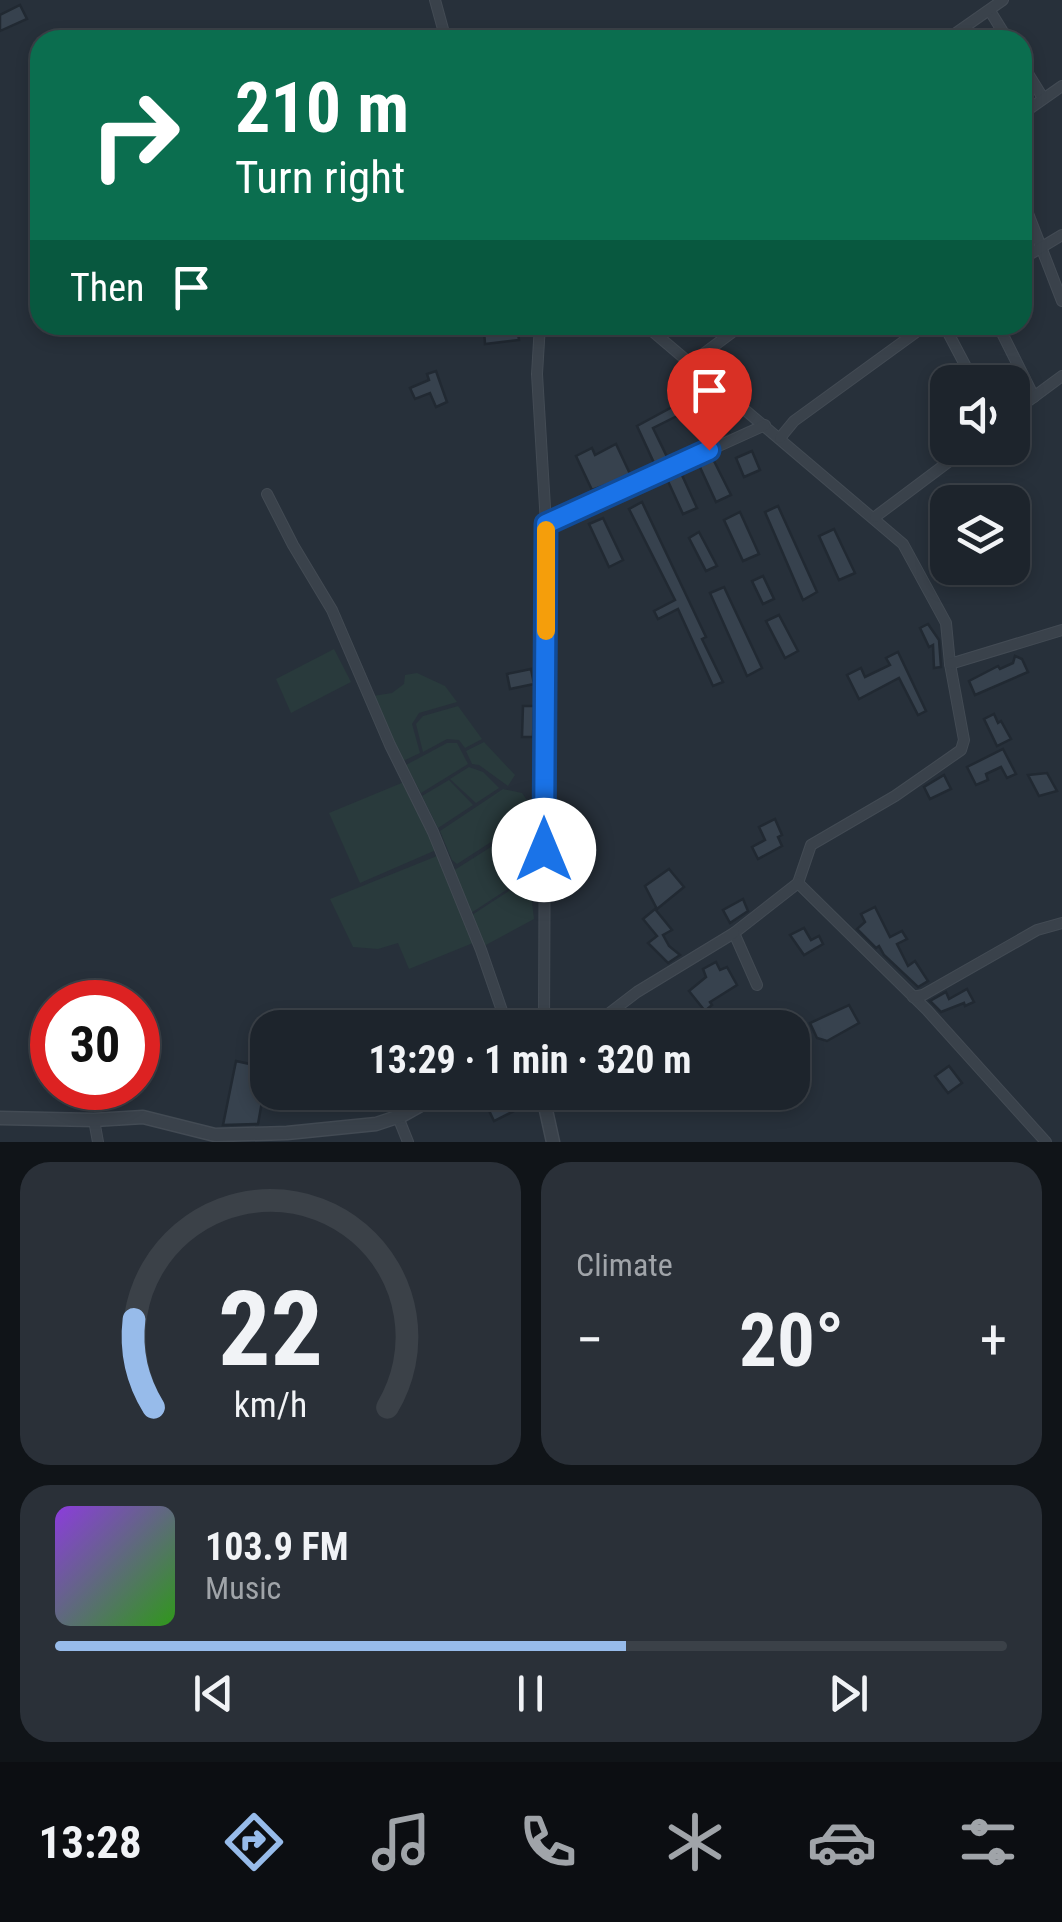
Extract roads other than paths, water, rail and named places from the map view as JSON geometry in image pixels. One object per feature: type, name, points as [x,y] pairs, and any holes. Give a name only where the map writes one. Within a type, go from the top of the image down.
[{"type":"street","points":[[435,0],[443,30]]},
{"type":"street","points":[[961,30],[1004,0]]},
{"type":"street","points":[[990,11],[1002,30]]},
{"type":"street","points":[[1032,80],[1043,98]]},
{"type":"street","points":[[1032,106],[1062,86]]},
{"type":"street","points":[[1032,222],[1062,302]]},
{"type":"street","points":[[1032,252],[1062,235]]},
{"type":"street","points":[[539,335],[537,374],[546,524],[544,1010]]},
{"type":"street","points":[[614,1010],[734,933],[798,883],[811,845],[895,796],[961,750],[964,740],[946,623],[903,544],[657,335]]},
{"type":"street","points":[[691,363],[729,335]]},
{"type":"street","points":[[780,438],[794,421],[912,335]]},
{"type":"street","points":[[949,335],[965,365]]},
{"type":"street","points":[[1003,335],[1034,397]]},
{"type":"street","points":[[1030,400],[1062,376]]},
{"type":"street","points":[[546,524],[765,425]]},
{"type":"street","points":[[875,517],[944,465]]},
{"type":"street","points":[[268,494],[292,545],[332,610],[390,745],[434,832],[502,1010]]},
{"type":"street","points":[[950,664],[1062,630]]},
{"type":"street","points":[[798,883],[913,997],[1046,1142]]},
{"type":"street","points":[[913,997],[1037,930],[1062,923]]},
{"type":"street","points":[[734,933],[757,984]]},
{"type":"street","points":[[0,1118],[143,1117],[215,1135],[376,1124],[410,1110]]},
{"type":"street","points":[[546,1110],[552,1142]]},
{"type":"street","points":[[398,1116],[408,1142]]},
{"type":"street","points":[[94,1120],[98,1142]]}]
